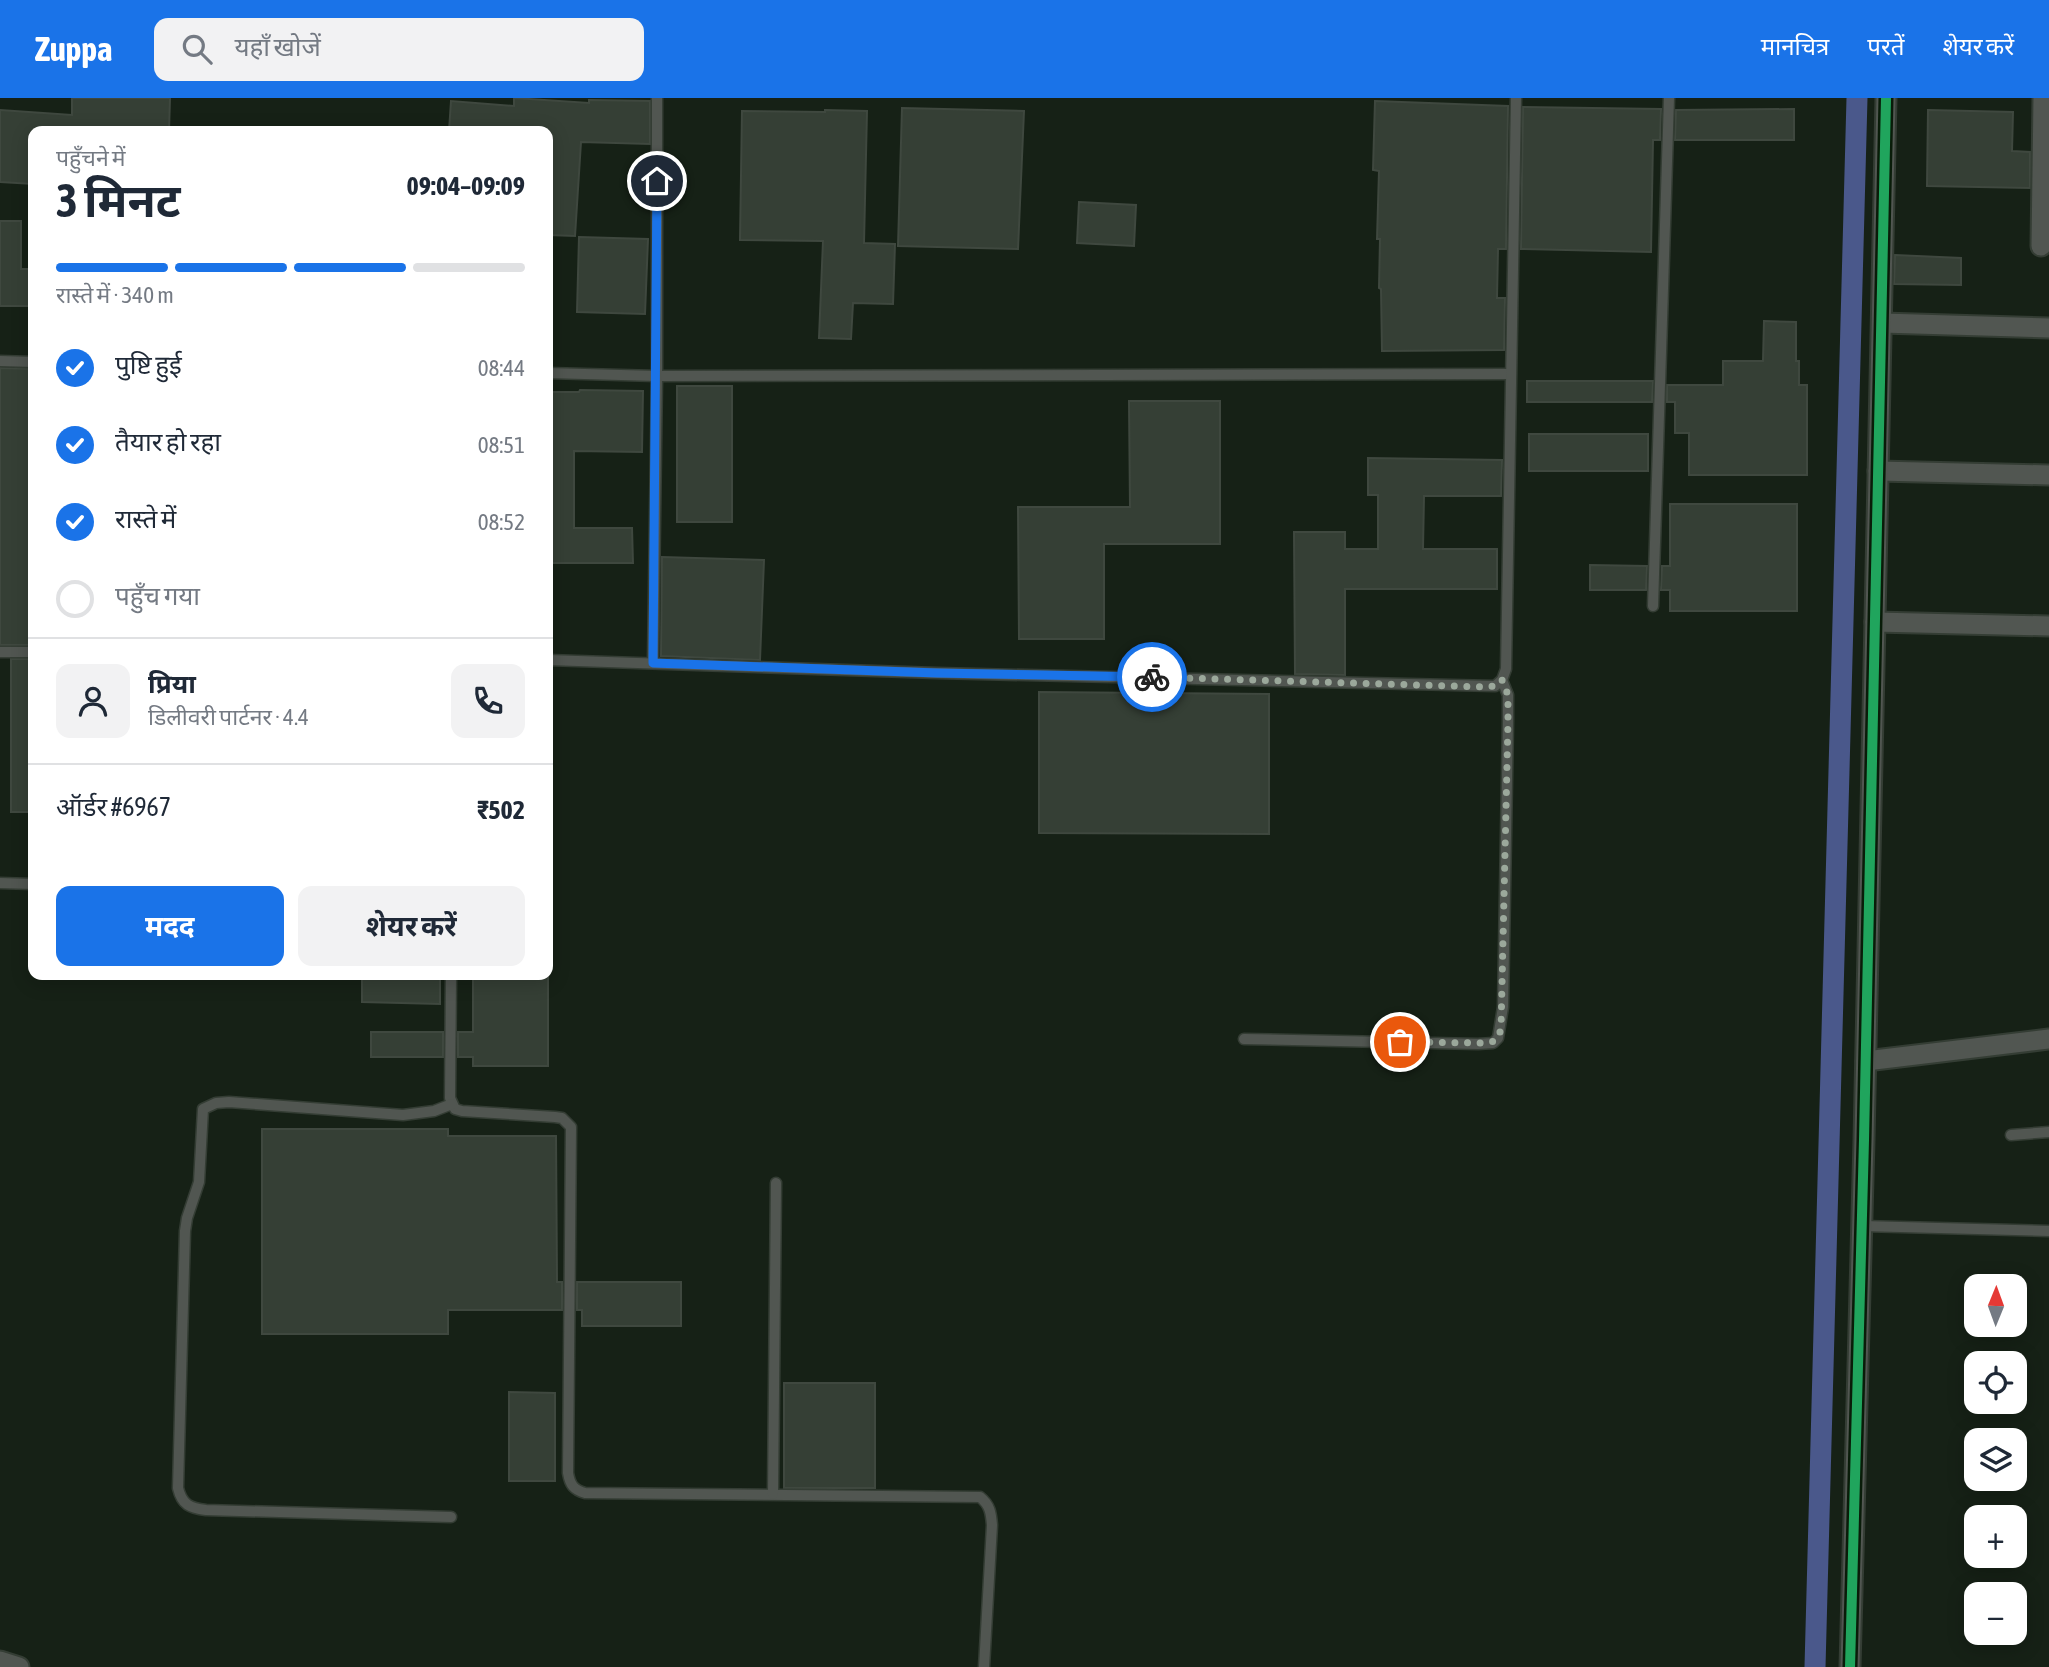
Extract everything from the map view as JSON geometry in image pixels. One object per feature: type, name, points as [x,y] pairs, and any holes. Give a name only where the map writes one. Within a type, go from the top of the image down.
[{"type":"street","points":[[1850,1667],[1886,98]]},
{"type":"street","points":[[2041,246],[2043,98]]},
{"type":"street","points":[[1882,323],[2049,328]]},
{"type":"street","points":[[1878,471],[2049,475]]},
{"type":"street","points":[[1875,622],[2049,626]]},
{"type":"street","points":[[1866,1061],[2049,1039]]},
{"type":"street","points":[[0,1661],[19,1667]]},
{"type":"lane","points":[[653,663],[657,98]]},
{"type":"lane","points":[[553,660],[924,673],[1495,686],[1502,680],[1506,669],[1516,98]]},
{"type":"lane","points":[[1653,606],[1669,98]]},
{"type":"lane","points":[[0,361],[28,362]]},
{"type":"lane","points":[[553,373],[657,376],[1510,374]]},
{"type":"lane","points":[[0,652],[28,652]]},
{"type":"lane","points":[[1244,1039],[1478,1044],[1493,1042],[1498,1038],[1503,1006],[1508,721],[1508,695],[1502,680]]},
{"type":"lane","points":[[0,883],[28,884]]},
{"type":"lane","points":[[451,980],[452,1104],[462,1111],[562,1118],[571,1127],[568,1473],[573,1487],[585,1493],[980,1497],[991,1512],[992,1525],[984,1667]]},
{"type":"lane","points":[[452,1104],[434,1111],[403,1115],[229,1102],[216,1103],[203,1109],[199,1182],[185,1231],[178,1488],[180,1499],[186,1506],[206,1510],[452,1517]]},
{"type":"lane","points":[[2011,1135],[2049,1132]]},
{"type":"lane","points":[[773,1494],[776,1183]]},
{"type":"lane","points":[[1862,1226],[2049,1231]]},
{"type":"building","points":[[72,98],[170,98],[169,126],[28,126],[28,184],[0,182],[0,110],[72,115]]},
{"type":"building","points":[[514,98],[589,103],[589,100],[650,101],[650,144],[581,142],[575,236],[553,235],[553,126],[449,126],[451,101],[514,106]]},
{"type":"building","points":[[1375,101],[1508,106],[1506,249],[1498,249],[1497,298],[1505,298],[1504,350],[1382,351],[1380,239],[1377,239],[1379,171],[1373,170]]},
{"type":"building","points":[[1523,107],[1661,109],[1660,140],[1653,140],[1651,252],[1521,249]]},
{"type":"building","points":[[902,108],[1024,111],[1018,249],[898,246]]},
{"type":"building","points":[[1794,109],[1794,140],[1675,140],[1676,110]]},
{"type":"building","points":[[1928,110],[2013,112],[2012,151],[2030,152],[2030,188],[1927,186]]},
{"type":"building","points":[[742,111],[867,111],[864,243],[895,244],[893,304],[853,303],[851,339],[819,338],[823,241],[740,240]]},
{"type":"building","points":[[1079,202],[1136,205],[1134,246],[1077,243]]},
{"type":"building","points":[[0,221],[21,221],[21,269],[28,269],[28,306],[0,306]]},
{"type":"building","points":[[579,237],[648,239],[645,314],[577,312]]},
{"type":"building","points":[[1895,255],[1961,258],[1961,285],[1894,284]]},
{"type":"building","points":[[1764,321],[1796,322],[1799,385],[1807,385],[1807,475],[1689,475],[1689,433],[1675,433],[1675,402],[1667,402],[1667,385],[1723,385],[1723,361],[1763,361]]},
{"type":"building","points":[[0,368],[28,369],[28,645],[0,645]]},
{"type":"building","points":[[1527,381],[1653,381],[1652,402],[1527,402]]},
{"type":"building","points":[[677,386],[732,386],[732,522],[677,522]]},
{"type":"building","points":[[643,391],[642,452],[574,451],[574,528],[632,528],[633,563],[553,563],[553,392]]},
{"type":"building","points":[[1129,401],[1220,401],[1220,544],[1104,544],[1104,639],[1019,639],[1018,507],[1130,507]]},
{"type":"building","points":[[1529,434],[1648,434],[1648,471],[1529,471]]},
{"type":"building","points":[[1368,458],[1502,460],[1501,496],[1424,496],[1423,549],[1497,549],[1497,589],[1345,589],[1345,675],[1295,674],[1294,532],[1345,532],[1345,549],[1378,549],[1378,495],[1368,495]]},
{"type":"building","points":[[1670,504],[1797,504],[1797,611],[1670,611],[1670,590],[1661,590],[1662,566],[1670,566]]},
{"type":"building","points":[[662,557],[764,560],[760,660],[661,656]]},
{"type":"building","points":[[1590,565],[1647,566],[1646,590],[1590,590]]},
{"type":"building","points":[[11,659],[28,659],[28,812],[11,812]]},
{"type":"building","points":[[1039,692],[1269,694],[1269,834],[1039,833]]},
{"type":"building","points":[[362,980],[440,980],[440,1004],[362,1002]]},
{"type":"building","points":[[473,980],[548,980],[548,1066],[473,1066],[473,1057],[458,1057],[458,1032],[473,1032]]},
{"type":"building","points":[[371,1032],[443,1032],[443,1057],[371,1057]]},
{"type":"building","points":[[262,1129],[448,1129],[448,1136],[556,1136],[557,1282],[562,1282],[562,1310],[448,1310],[448,1334],[262,1334]]},
{"type":"building","points":[[577,1282],[681,1282],[681,1326],[582,1326],[582,1310],[577,1310]]},
{"type":"building","points":[[784,1383],[875,1383],[875,1488],[784,1488]]},
{"type":"building","points":[[509,1392],[555,1393],[555,1481],[509,1481]]},
{"type":"waterway","points":[[1815,1667],[1857,98]]},
{"type":"cycle path","points":[[1850,1667],[1886,98]]},
{"type":"way so far","points":[[1152,677],[1486,687],[1495,686],[1502,680],[1508,695],[1508,721],[1501,1029],[1498,1038],[1486,1043],[1400,1042]]},
{"type":"route","points":[[657,181],[653,663],[1152,677]]}]
